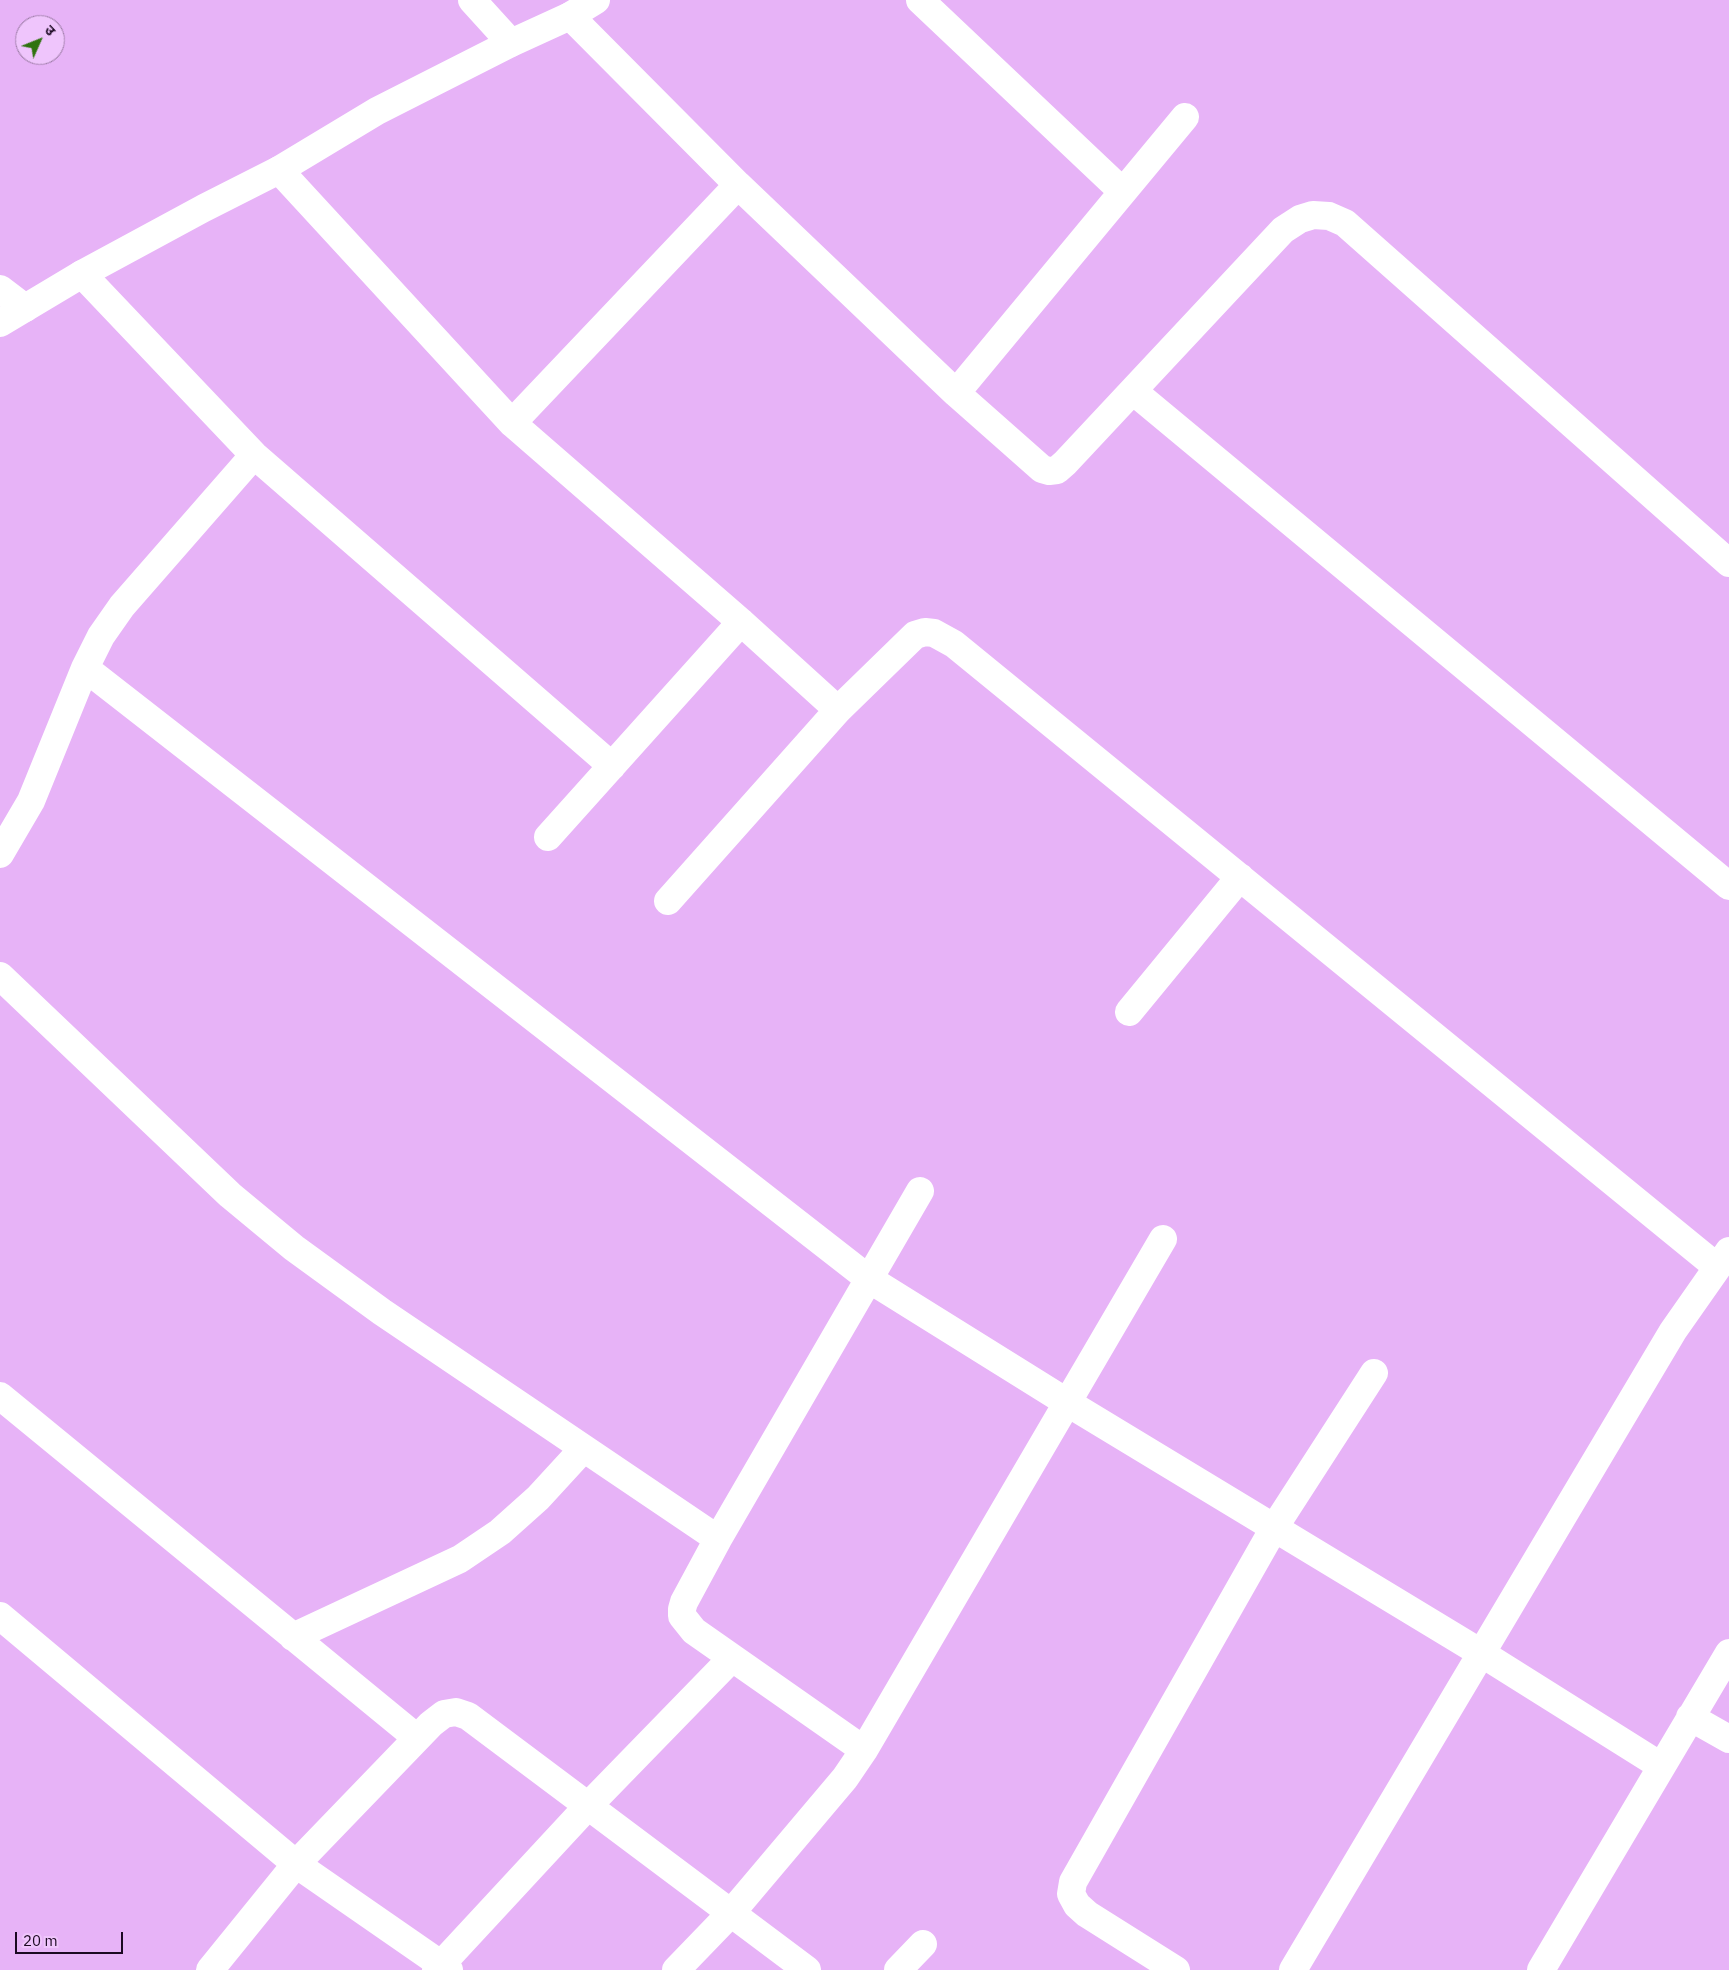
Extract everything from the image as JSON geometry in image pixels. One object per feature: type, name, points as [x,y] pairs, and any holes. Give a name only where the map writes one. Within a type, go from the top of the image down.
[{"type":"street","points":[[472,0],[511,43]]},
{"type":"street","points":[[0,323],[82,274],[279,170],[378,111],[511,43],[570,16],[596,0]]},
{"type":"street","points":[[920,0],[1123,192]]},
{"type":"street","points":[[570,16],[738,186],[956,393],[1034,464],[1042,469],[1049,471],[1057,470],[1065,463],[1284,230],[1300,219],[1313,215],[1329,216],[1345,223],[1729,563]]},
{"type":"street","points":[[956,393],[1185,117]]},
{"type":"street","points":[[279,170],[512,423],[741,622],[838,710]]},
{"type":"street","points":[[512,423],[738,186]]},
{"type":"street","points":[[82,274],[254,455],[612,766]]},
{"type":"street","points":[[0,289],[25,308]]},
{"type":"street","points":[[1133,391],[1729,886]]},
{"type":"street","points":[[0,854],[31,800],[85,668],[101,636],[122,606],[254,455]]},
{"type":"street","points":[[548,837],[741,622]]},
{"type":"street","points":[[668,901],[838,710],[915,635],[924,632],[934,633],[954,644],[1240,877],[1723,1259],[1673,1331],[1293,1970]]},
{"type":"street","points":[[85,668],[869,1279],[1068,1403],[1481,1653],[1661,1766]]},
{"type":"street","points":[[1129,1012],[1240,877]]},
{"type":"street","points":[[0,976],[230,1195],[294,1248],[382,1312],[718,1539]]},
{"type":"street","points":[[864,1750],[694,1631],[682,1616],[684,1602],[718,1539],[920,1191]]},
{"type":"street","points":[[676,1970],[731,1913],[846,1778],[1164,1238]]},
{"type":"street","points":[[1176,1970],[1087,1914],[1077,1905],[1071,1894],[1073,1882],[1274,1528],[1374,1373]]},
{"type":"street","points":[[0,1396],[417,1738]]},
{"type":"street","points":[[294,1636],[422,1578],[468,1553],[500,1532],[538,1498],[583,1449]]},
{"type":"street","points":[[0,1616],[296,1864],[442,1968],[588,1806],[732,1658]]},
{"type":"street","points":[[1541,1970],[1729,1653]]},
{"type":"street","points":[[210,1970],[296,1864],[417,1738],[444,1714],[456,1712],[468,1716],[807,1970]]},
{"type":"street","points":[[1690,1717],[1729,1739]]},
{"type":"street","points":[[898,1970],[923,1944]]}]
